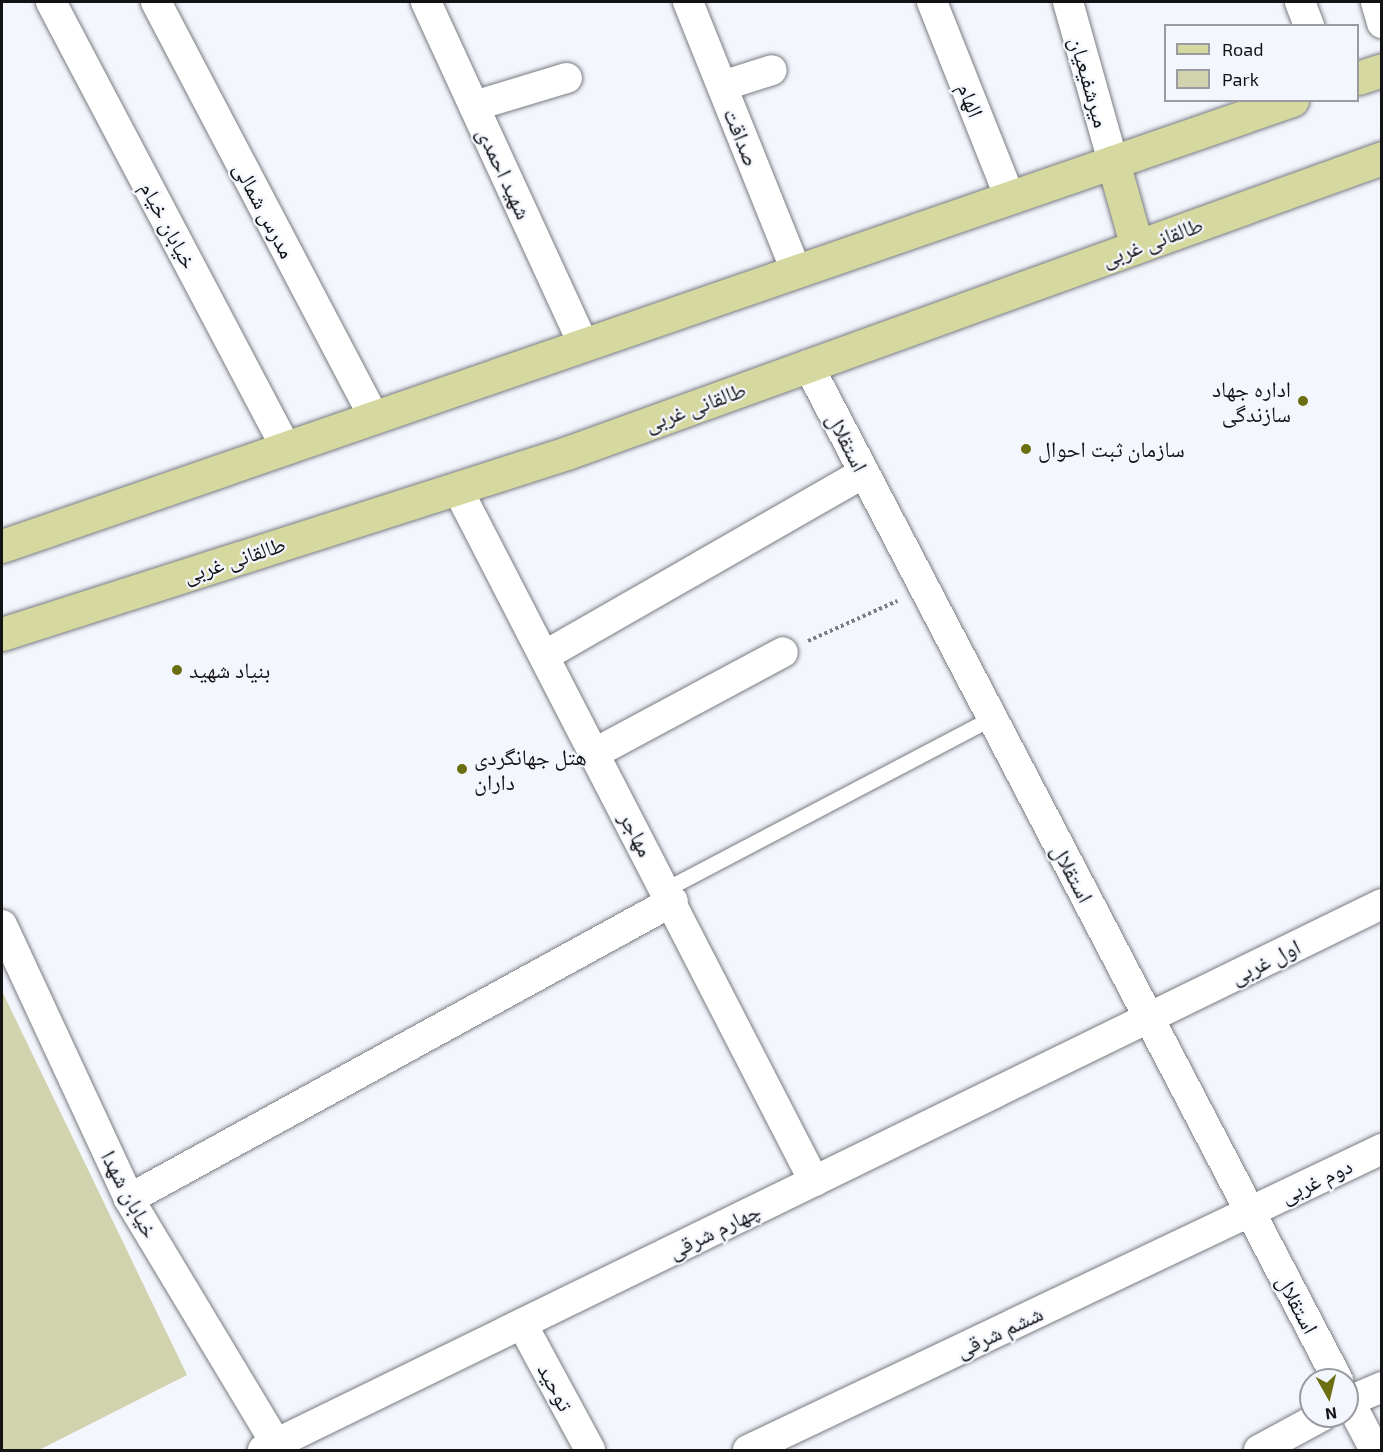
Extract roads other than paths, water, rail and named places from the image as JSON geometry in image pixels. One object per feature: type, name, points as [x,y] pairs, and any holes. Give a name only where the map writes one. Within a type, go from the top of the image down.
[{"type":"main road","points":[[1359,78],[1382,69]]},
{"type":"main road","points":[[2,546],[1286,102]]},
{"type":"main road","name":"طالقانی غربی","points":[[2,634],[457,488],[1382,159]]},
{"type":"main road","points":[[1113,162],[1137,247]]},
{"type":"street","name":"خیابان خیام","points":[[51,2],[286,448]]},
{"type":"street","name":"مدرس شمالی","points":[[156,2],[374,418]]},
{"type":"street","name":"شهید احمدی","points":[[426,2],[584,345]]},
{"type":"street","name":"صداقت","points":[[688,2],[796,272]]},
{"type":"street","name":"الهام","points":[[932,2],[1010,198]]},
{"type":"street","name":"میرشفیعیان","points":[[1068,2],[1113,162]]},
{"type":"street","points":[[1300,2],[1308,24]]},
{"type":"street","points":[[1376,2],[1382,23]]},
{"type":"street","points":[[722,86],[772,70]]},
{"type":"street","points":[[474,106],[567,78]]},
{"type":"street","name":"استقلال","points":[[808,365],[1331,1368]]},
{"type":"street","points":[[544,656],[864,472]]},
{"type":"street","name":"مهاجر","points":[[457,488],[669,895],[814,1181]]},
{"type":"street","points":[[595,753],[783,652]]},
{"type":"street","points":[[129,1198],[669,895]]},
{"type":"street","name":"اول غربی","points":[[1149,1018],[1382,904]]},
{"type":"street","name":"خیابان شهدا","points":[[2,925],[129,1198],[274,1448]]},
{"type":"street","name":"چهارم شرقی","points":[[274,1448],[522,1324],[1149,1018]]},
{"type":"street","name":"دوم غربی","points":[[1250,1211],[1382,1149]]},
{"type":"street","name":"ششم شرقی","points":[[748,1450],[1250,1211]]},
{"type":"street","name":"توحید","points":[[522,1324],[590,1450]]},
{"type":"street","points":[[1359,1392],[1382,1387]]},
{"type":"street","name":"استقلال","points":[[1359,1421],[1375,1450]]},
{"type":"street","points":[[1259,1450],[1300,1428]]},
{"type":"lane","points":[[669,895],[992,718]]},
{"type":"place","name":"اداره جهاد سازندگی","points":[[1303,401]]},
{"type":"place","name":"سازمان ثبت احوال","points":[[1026,449]]},
{"type":"place","name":"بنیاد شهید","points":[[177,670]]},
{"type":"place","name":"هتل جهانگردی داران","points":[[462,769]]}]
